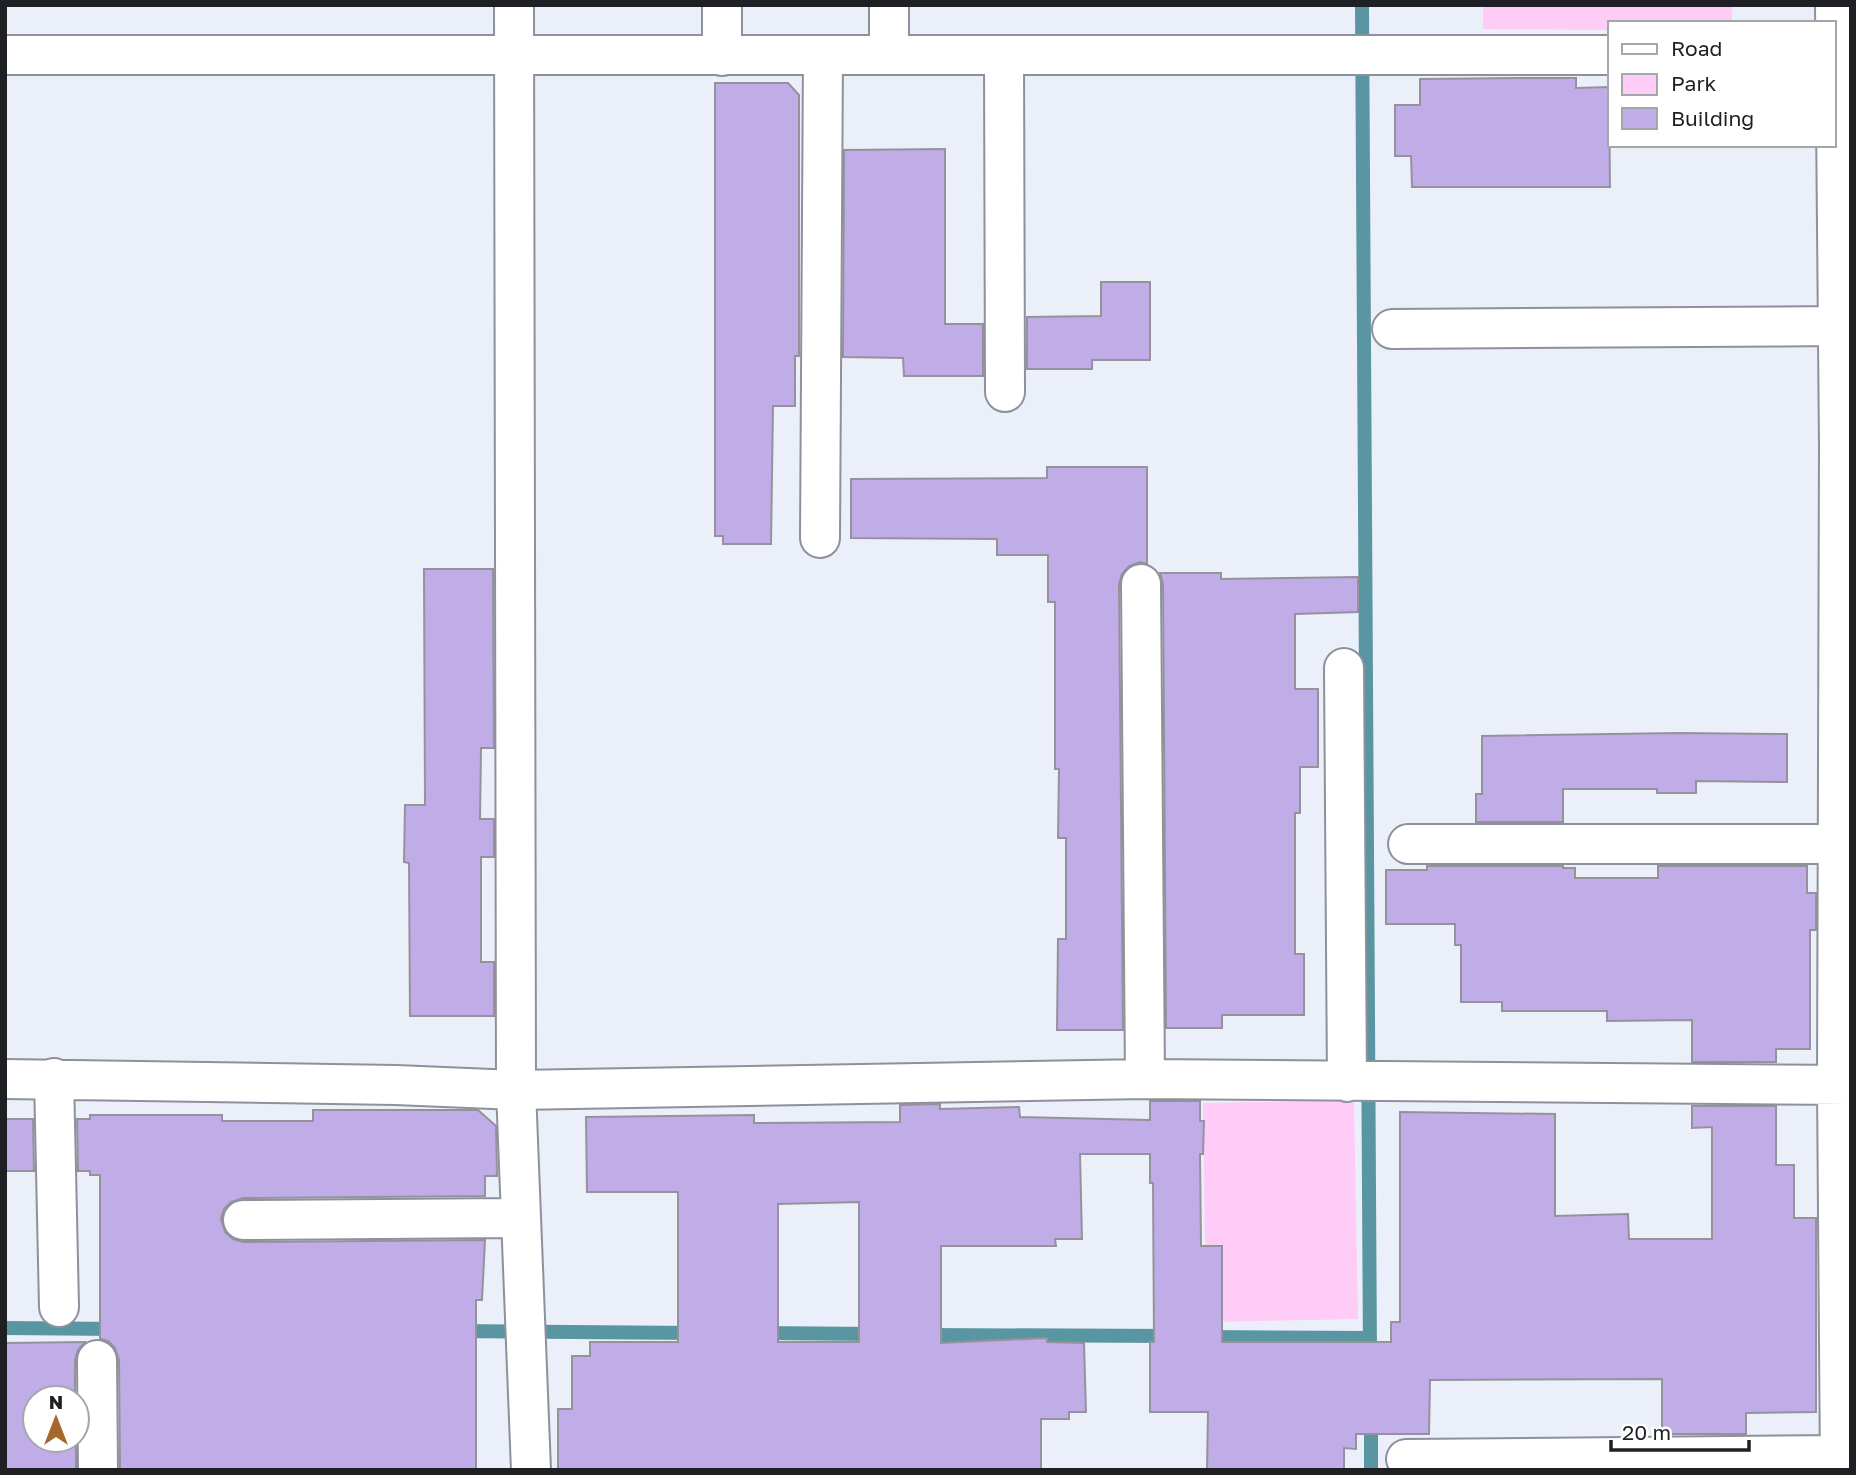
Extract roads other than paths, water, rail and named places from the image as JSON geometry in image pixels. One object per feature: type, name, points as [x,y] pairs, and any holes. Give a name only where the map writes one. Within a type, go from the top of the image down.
[{"type":"street","points":[[514,5],[516,1090],[531,1470]]},
{"type":"street","points":[[722,5],[722,56]]},
{"type":"street","points":[[889,5],[889,55]]},
{"type":"street","points":[[1406,1460],[1840,1462],[1844,1085],[1838,844],[1845,447],[1839,326],[1840,55],[1835,5]]},
{"type":"street","points":[[5,55],[1608,55]]},
{"type":"street","points":[[1004,55],[1005,392]]},
{"type":"street","points":[[820,538],[823,56]]},
{"type":"street","points":[[1392,329],[1839,326]]},
{"type":"street","points":[[1141,584],[1145,1079]]},
{"type":"street","points":[[1344,668],[1347,1083]]},
{"type":"street","points":[[1408,844],[1838,844]]},
{"type":"street","points":[[54,1078],[59,1307]]},
{"type":"street","points":[[5,1079],[396,1085],[516,1090],[1145,1079],[1347,1083],[1844,1085]]},
{"type":"street","points":[[243,1220],[520,1218]]},
{"type":"street","points":[[97,1360],[98,1470]]},
{"type":"waterway","points":[[1362,5],[1370,1358]]},
{"type":"waterway","points":[[5,1328],[119,1329]]},
{"type":"waterway","points":[[458,1331],[697,1333]]},
{"type":"waterway","points":[[759,1333],[875,1334]]},
{"type":"waterway","points":[[924,1335],[1173,1336]]},
{"type":"waterway","points":[[1204,1337],[1370,1338]]},
{"type":"waterway","points":[[1371,1417],[1371,1470]]}]
